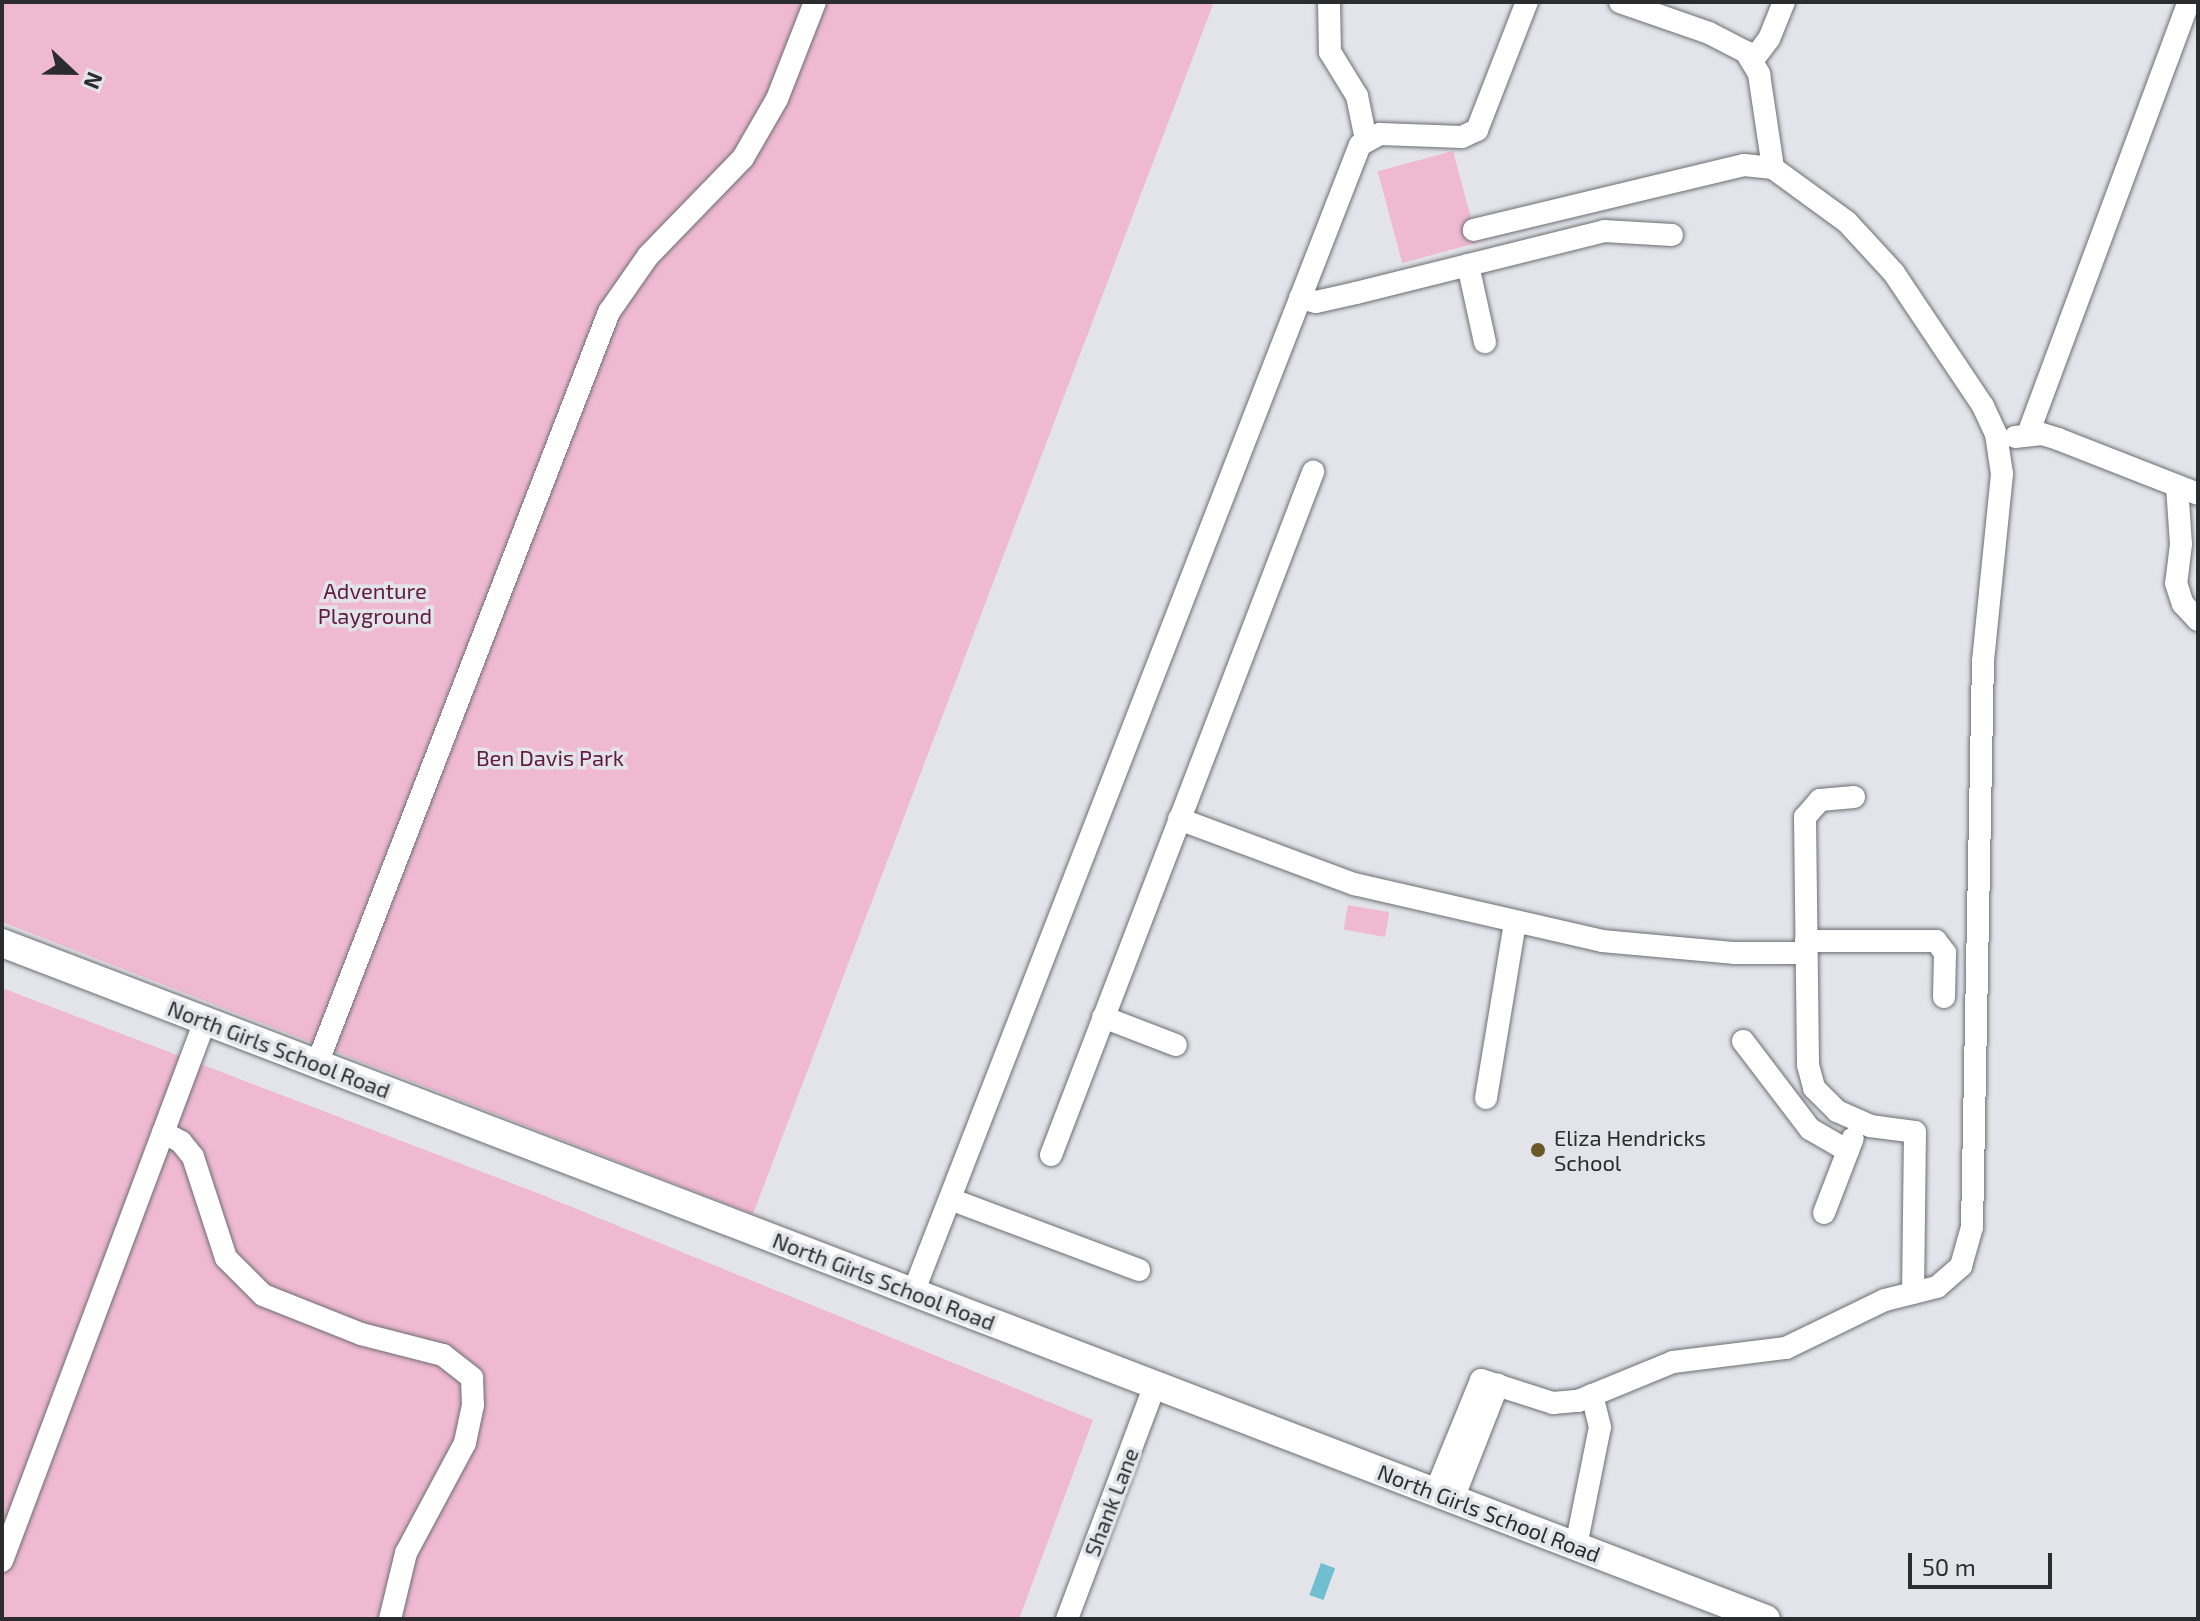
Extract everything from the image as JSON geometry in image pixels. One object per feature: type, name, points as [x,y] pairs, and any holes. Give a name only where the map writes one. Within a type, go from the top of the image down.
[{"type":"main road","name":"North Girls School Road","points":[[2,943],[1766,1619]]},
{"type":"street","points":[[317,1064],[609,312],[648,256],[750,148],[777,99],[815,2]]},
{"type":"street","points":[[913,1293],[1300,298],[1366,140],[1357,96],[1330,52],[1329,2]]},
{"type":"street","points":[[1366,140],[1380,134],[1462,137],[1477,130],[1527,2]]},
{"type":"street","points":[[1620,2],[1730,41],[1753,60],[1773,168]]},
{"type":"street","points":[[1753,60],[1769,39],[1784,2]]},
{"type":"street","points":[[2028,434],[2189,2]]},
{"type":"street","points":[[1444,1496],[1479,1392],[1553,1403],[1592,1395],[1685,1359],[1786,1348],[1885,1300],[1937,1287],[1956,1274],[1966,1257],[1972,1227],[1983,661],[1999,541],[1999,443],[1983,406],[1885,261],[1822,201],[1773,168],[1744,165],[1474,230]]},
{"type":"street","points":[[1300,298],[1316,302],[1614,230],[1672,235]]},
{"type":"street","points":[[1468,265],[1485,342]]},
{"type":"street","points":[[1999,443],[2028,434],[2058,439],[2188,490],[2176,583],[2183,604],[2198,620]]},
{"type":"street","points":[[1051,1155],[1313,472]]},
{"type":"street","points":[[1854,797],[1820,800],[1805,817],[1809,1076],[1827,1104],[1859,1122],[1904,1127],[1917,1139],[1913,1293]]},
{"type":"street","points":[[1179,819],[1354,884],[1616,943],[1735,953],[1936,941],[1945,953],[1944,997]]},
{"type":"street","points":[[1486,1098],[1515,922]]},
{"type":"street","points":[[1103,1017],[1176,1045]]},
{"type":"street","points":[[2,1561],[205,1021]]},
{"type":"street","points":[[1743,1041],[1810,1129],[1848,1151]]},
{"type":"street","points":[[1824,1213],[1859,1122]]},
{"type":"street","points":[[163,1132],[181,1142],[193,1157],[226,1258],[263,1295],[361,1334],[443,1355],[472,1378],[473,1405],[465,1443],[406,1553],[390,1619]]},
{"type":"street","points":[[950,1199],[1139,1270]]},
{"type":"street","name":"Shank Lane","points":[[1067,1619],[1155,1385]]},
{"type":"street","points":[[1576,1546],[1600,1427],[1592,1395]]},
{"type":"green space","name":"Ben Davis Park","points":[[2,2],[1214,2],[753,1214],[2,922]]},
{"type":"green space","points":[[1453,151],[1478,243],[1402,263],[1378,171]]},
{"type":"green space","points":[[1348,905],[1389,912],[1385,937],[1344,930]]},
{"type":"green space","points":[[2,988],[540,1194],[1093,1420],[1019,1619],[2,1619]]},
{"type":"water","points":[[1321,1563],[1335,1568],[1323,1600],[1309,1595]]},
{"type":"place","name":"Eliza Hendricks School","points":[[1538,1150]]},
{"type":"park label","name":"Adventure Playground","points":[[375,602]]}]
